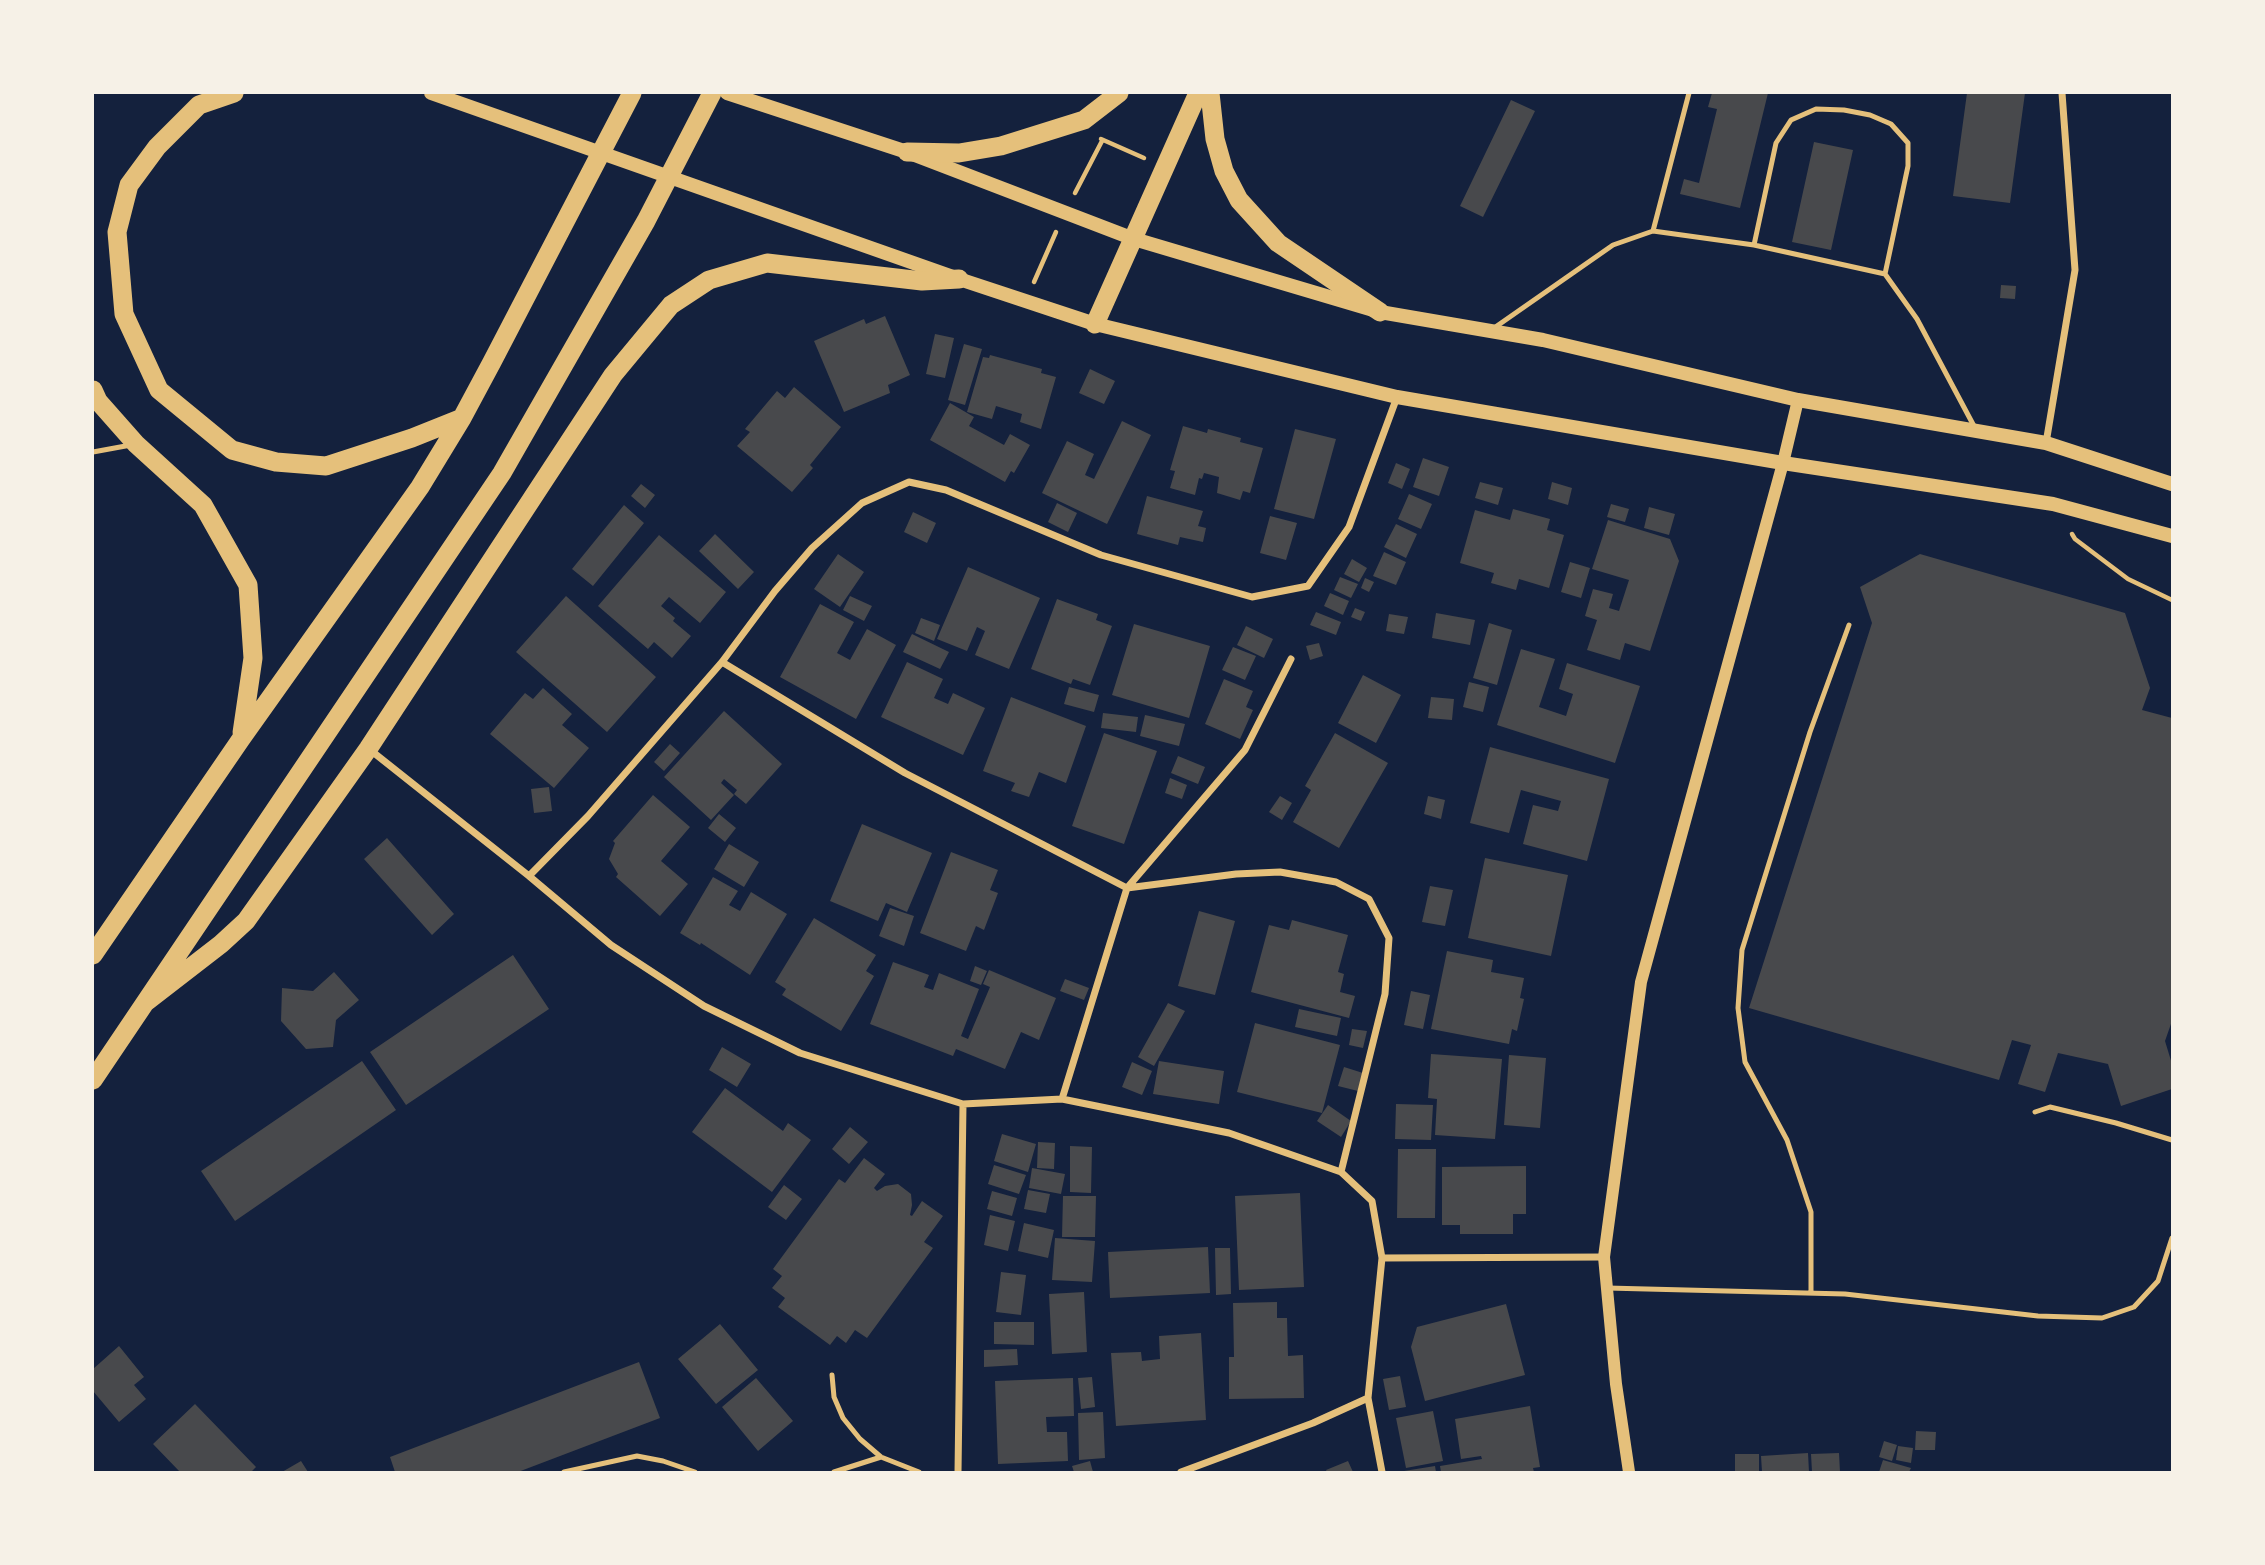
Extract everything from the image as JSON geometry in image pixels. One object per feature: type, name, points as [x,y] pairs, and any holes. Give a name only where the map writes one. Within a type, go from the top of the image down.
[{"type":"highway","points":[[234,93],[199,105],[157,146],[129,185],[117,232],[124,314],[159,390],[232,450],[276,463],[326,466],[412,438],[462,418]]},
{"type":"highway","points":[[93,955],[241,739],[420,487],[462,418],[632,93]]},
{"type":"highway","points":[[93,1080],[502,474],[646,221],[712,93]]},
{"type":"highway","points":[[907,152],[959,153],[1001,146],[1084,120],[1119,93]]},
{"type":"highway","points":[[1095,324],[1198,93]]},
{"type":"highway","points":[[1210,93],[1215,139],[1224,171],[1239,200],[1278,243],[1380,312]]},
{"type":"highway","points":[[146,1002],[246,922],[368,749],[613,375],[671,305],[709,279],[767,263],[922,281],[959,279]]},
{"type":"highway","points":[[93,390],[98,401],[136,444],[202,505],[248,585],[253,658],[241,739]]},
{"type":"main road","points":[[431,93],[959,279],[1095,324],[1397,397],[1783,463],[2053,504],[2172,536]]},
{"type":"main road","points":[[727,93],[907,152],[1134,239],[1380,312],[1543,340],[1798,400],[2046,443],[2172,484]]},
{"type":"street","points":[[2046,443],[2075,270],[2062,93]]},
{"type":"street","points":[[529,876],[588,816],[722,662],[775,591],[812,548],[863,503],[909,482],[946,490],[1101,555],[1252,597],[1308,586],[1349,527],[1397,397]]},
{"type":"street","points":[[1629,1472],[1616,1384],[1605,1256],[1641,982],[1798,400]]},
{"type":"street","points":[[1062,1099],[1127,888],[1245,750],[1291,659]]},
{"type":"street","points":[[722,662],[905,773],[1127,888],[1236,874],[1280,872],[1336,882],[1369,898],[1389,938],[1385,994],[1341,1172]]},
{"type":"street","points":[[368,749],[529,876],[611,945],[704,1006],[800,1053],[962,1104],[1062,1099],[1228,1133],[1341,1172],[1372,1201],[1382,1258],[1368,1398],[1381,1472]]},
{"type":"street","points":[[958,1472],[962,1104]]},
{"type":"street","points":[[1382,1258],[1605,1256]]},
{"type":"street","points":[[1181,1472],[1313,1423],[1368,1398]]},
{"type":"lane","points":[[1653,231],[1689,93]]},
{"type":"lane","points":[[1754,244],[1776,143],[1791,120],[1816,109],[1870,115],[1891,124],[1908,143],[1908,166],[1885,274]]},
{"type":"lane","points":[[1491,331],[1612,245],[1653,231],[1754,244],[1885,274],[1917,319],[1977,431]]},
{"type":"lane","points":[[93,452],[136,444]]},
{"type":"lane","points":[[1811,1293],[1811,1212],[1787,1140],[1745,1062],[1738,1008],[1742,950],[1810,732],[1849,625]]},
{"type":"lane","points":[[2035,1112],[2050,1107],[2172,1140]]},
{"type":"lane","points":[[1607,1288],[1845,1294],[2038,1316],[2102,1318],[2134,1307],[2158,1281],[2172,1238]]},
{"type":"lane","points":[[832,1375],[834,1397],[843,1418],[860,1439],[881,1457],[919,1472]]},
{"type":"lane","points":[[564,1472],[637,1456],[695,1472]]},
{"type":"lane","points":[[834,1472],[881,1457]]},
{"type":"path","points":[[2053,504],[2075,539],[2128,579],[2172,600]]},
{"type":"building","points":[[1712,93],[1768,93],[1740,208],[1680,194],[1684,179],[1699,183],[1717,109],[1708,107]]},
{"type":"building","points":[[1967,93],[2025,93],[2010,203],[1953,196]]},
{"type":"building","points":[[1511,100],[1535,111],[1483,217],[1460,206]]},
{"type":"building","points":[[1814,142],[1853,150],[1831,250],[1792,242]]},
{"type":"building","points":[[2001,285],[2016,286],[2015,299],[2000,298]]},
{"type":"building","points":[[885,316],[910,375],[888,385],[890,393],[844,412],[814,341],[864,319],[866,324]]},
{"type":"building","points":[[935,334],[954,338],[945,378],[926,374]]},
{"type":"building","points":[[964,344],[982,349],[965,405],[948,400]]},
{"type":"building","points":[[990,355],[1042,369],[1041,373],[1056,377],[1041,429],[1020,422],[1022,414],[996,406],[992,419],[967,412],[983,357],[989,358]]},
{"type":"building","points":[[1090,369],[1115,381],[1104,404],[1079,393]]},
{"type":"building","points":[[794,387],[841,427],[810,465],[813,468],[792,492],[737,446],[750,432],[745,429],[777,391],[785,398]]},
{"type":"building","points":[[950,403],[974,417],[969,426],[1004,445],[1010,434],[1030,445],[1014,473],[1011,471],[1005,482],[930,440]]},
{"type":"building","points":[[1122,421],[1151,435],[1107,524],[1042,493],[1067,441],[1094,454],[1085,475],[1094,479]]},
{"type":"building","points":[[1183,426],[1207,433],[1208,429],[1241,438],[1240,442],[1263,448],[1250,493],[1243,491],[1240,500],[1217,493],[1219,477],[1204,473],[1202,479],[1199,478],[1195,495],[1170,488],[1175,471],[1170,470]]},
{"type":"building","points":[[1295,429],[1336,439],[1314,519],[1274,509]]},
{"type":"building","points":[[1423,458],[1449,467],[1439,496],[1413,487]]},
{"type":"building","points":[[1396,463],[1410,469],[1402,489],[1388,483]]},
{"type":"building","points":[[1480,482],[1503,488],[1498,505],[1475,498]]},
{"type":"building","points":[[1552,482],[1572,488],[1568,505],[1548,499]]},
{"type":"building","points":[[641,484],[655,495],[645,508],[631,496]]},
{"type":"building","points":[[1409,494],[1432,504],[1421,529],[1398,519]]},
{"type":"building","points":[[1147,496],[1203,511],[1198,526],[1206,528],[1203,542],[1180,537],[1178,545],[1137,534]]},
{"type":"building","points":[[1057,503],[1077,513],[1068,532],[1048,522]]},
{"type":"building","points":[[1611,504],[1629,509],[1625,522],[1607,517]]},
{"type":"building","points":[[624,505],[644,523],[593,586],[572,569]]},
{"type":"building","points":[[1649,507],[1675,514],[1669,535],[1644,528]]},
{"type":"building","points":[[1513,509],[1550,519],[1547,530],[1564,535],[1549,588],[1519,579],[1516,590],[1491,583],[1494,573],[1460,563],[1475,510],[1510,520]]},
{"type":"building","points":[[913,512],[936,523],[927,543],[904,532]]},
{"type":"building","points":[[1270,516],[1297,523],[1286,560],[1260,553]]},
{"type":"building","points":[[1608,520],[1670,539],[1679,561],[1650,651],[1625,643],[1620,660],[1587,650],[1597,620],[1585,616],[1593,589],[1613,594],[1609,608],[1619,611],[1629,580],[1592,569]]},
{"type":"building","points":[[1396,524],[1417,534],[1406,558],[1384,547]]},
{"type":"building","points":[[715,534],[754,572],[738,589],[699,551]]},
{"type":"building","points":[[659,535],[726,592],[700,623],[669,597],[661,606],[675,618],[673,621],[691,636],[672,658],[654,642],[648,649],[598,606]]},
{"type":"building","points":[[1384,552],[1406,562],[1396,585],[1373,576]]},
{"type":"building","points":[[838,554],[864,572],[840,607],[814,589]]},
{"type":"building","points":[[1920,554],[2125,613],[2150,688],[2142,710],[2172,718],[2172,1021],[2165,1041],[2172,1064],[2172,1089],[2121,1106],[2108,1064],[2058,1053],[2045,1092],[2018,1084],[2031,1045],[2012,1040],[1999,1080],[1749,1008],[1872,623],[1860,587]]},
{"type":"building","points":[[1352,559],[1367,568],[1359,582],[1344,574]]},
{"type":"building","points":[[1570,562],[1590,568],[1581,598],[1561,592]]},
{"type":"building","points":[[968,567],[1040,598],[1009,669],[975,655],[985,631],[977,627],[967,651],[937,639]]},
{"type":"building","points":[[1340,577],[1358,584],[1351,598],[1334,590]]},
{"type":"building","points":[[1365,578],[1374,582],[1369,592],[1361,588]]},
{"type":"building","points":[[1330,593],[1349,601],[1343,615],[1324,606]]},
{"type":"building","points":[[566,596],[656,677],[607,732],[516,652]]},
{"type":"building","points":[[850,596],[872,606],[864,621],[843,610]]},
{"type":"building","points":[[1057,599],[1098,614],[1096,620],[1112,626],[1090,685],[1073,679],[1071,684],[1031,669]]},
{"type":"building","points":[[820,604],[854,622],[837,653],[850,660],[867,629],[896,645],[856,719],[780,677]]},
{"type":"building","points":[[1355,608],[1365,612],[1361,621],[1351,617]]},
{"type":"building","points":[[1316,612],[1341,622],[1336,635],[1310,625]]},
{"type":"building","points":[[1436,613],[1475,620],[1470,645],[1432,638]]},
{"type":"building","points":[[1389,614],[1408,617],[1404,634],[1386,631]]},
{"type":"building","points":[[921,618],[940,625],[934,641],[915,633]]},
{"type":"building","points":[[1489,623],[1512,630],[1497,685],[1473,678]]},
{"type":"building","points":[[1134,624],[1210,646],[1189,718],[1112,695]]},
{"type":"building","points":[[1246,626],[1273,639],[1264,658],[1237,645]]},
{"type":"building","points":[[912,634],[949,652],[940,669],[903,652]]},
{"type":"building","points":[[1319,643],[1323,656],[1310,660],[1306,646]]},
{"type":"building","points":[[1233,647],[1256,656],[1245,680],[1222,670]]},
{"type":"building","points":[[1521,649],[1555,659],[1539,707],[1566,716],[1573,694],[1559,689],[1567,663],[1640,686],[1615,763],[1497,725]]},
{"type":"building","points":[[907,662],[943,679],[934,698],[948,704],[953,693],[985,708],[963,755],[881,717]]},
{"type":"building","points":[[1363,675],[1401,695],[1376,743],[1338,723]]},
{"type":"building","points":[[1224,679],[1253,691],[1246,707],[1253,710],[1240,739],[1205,724]]},
{"type":"building","points":[[1469,682],[1489,687],[1483,712],[1463,707]]},
{"type":"building","points":[[1069,687],[1099,695],[1094,712],[1064,704]]},
{"type":"building","points":[[543,688],[572,714],[562,725],[589,748],[554,788],[490,734],[525,693],[533,699]]},
{"type":"building","points":[[1011,697],[1086,726],[1066,783],[1039,772],[1029,797],[1011,791],[1015,783],[983,771]]},
{"type":"building","points":[[1431,697],[1454,699],[1452,720],[1428,718]]},
{"type":"building","points":[[724,711],[782,764],[746,804],[734,794],[737,790],[724,779],[721,783],[734,795],[711,820],[664,777]]},
{"type":"building","points":[[1103,713],[1138,717],[1136,732],[1101,728]]},
{"type":"building","points":[[1145,715],[1185,724],[1179,746],[1140,736]]},
{"type":"building","points":[[1104,733],[1157,751],[1124,844],[1072,826]]},
{"type":"building","points":[[1335,733],[1388,763],[1339,848],[1293,822],[1311,790],[1305,786]]},
{"type":"building","points":[[670,744],[680,753],[664,771],[654,762]]},
{"type":"building","points":[[1490,747],[1609,779],[1587,861],[1523,844],[1533,805],[1558,811],[1561,801],[1521,790],[1509,833],[1470,823]]},
{"type":"building","points":[[1178,756],[1205,767],[1198,784],[1171,773]]},
{"type":"building","points":[[1170,778],[1187,785],[1182,799],[1165,793]]},
{"type":"building","points":[[549,787],[552,811],[534,813],[531,789]]},
{"type":"building","points":[[653,795],[690,827],[661,861],[688,884],[660,916],[616,877],[618,874],[609,859],[615,843],[613,841]]},
{"type":"building","points":[[1280,796],[1292,803],[1282,820],[1269,812]]},
{"type":"building","points":[[1428,796],[1445,800],[1441,819],[1424,814]]},
{"type":"building","points":[[719,814],[736,828],[725,842],[708,828]]},
{"type":"building","points":[[862,824],[932,853],[907,912],[886,903],[878,921],[830,901]]},
{"type":"building","points":[[387,838],[454,914],[432,935],[364,859]]},
{"type":"building","points":[[729,844],[759,862],[744,887],[714,869]]},
{"type":"building","points":[[951,852],[998,870],[990,890],[998,893],[984,930],[976,926],[966,951],[920,933]]},
{"type":"building","points":[[1485,858],[1568,875],[1551,956],[1468,938]]},
{"type":"building","points":[[713,877],[738,891],[729,905],[740,911],[751,892],[787,914],[750,975],[701,943],[700,945],[680,933]]},
{"type":"building","points":[[1430,886],[1453,890],[1445,926],[1422,922]]},
{"type":"building","points":[[890,908],[914,916],[904,946],[879,936]]},
{"type":"building","points":[[1199,911],[1235,921],[1215,995],[1178,986]]},
{"type":"building","points":[[814,918],[876,955],[866,971],[874,976],[841,1031],[782,995],[786,989],[775,982]]},
{"type":"building","points":[[1292,920],[1348,935],[1338,972],[1344,974],[1340,992],[1355,996],[1349,1018],[1251,992],[1269,925],[1289,930]]},
{"type":"building","points":[[1447,951],[1493,960],[1491,972],[1524,978],[1520,998],[1524,999],[1517,1031],[1512,1029],[1509,1044],[1431,1029]]},
{"type":"building","points":[[513,955],[549,1009],[406,1105],[370,1052]]},
{"type":"building","points":[[893,962],[929,975],[924,987],[933,990],[939,973],[979,989],[961,1036],[968,1039],[990,987],[983,984],[989,970],[1056,998],[1039,1040],[1021,1032],[1005,1069],[956,1049],[953,1056],[870,1024]]},
{"type":"building","points":[[975,966],[987,971],[981,985],[970,981]]},
{"type":"building","points":[[334,972],[359,1000],[336,1020],[333,1047],[306,1049],[281,1021],[282,988],[313,991]]},
{"type":"building","points":[[1065,979],[1089,988],[1084,1000],[1060,991]]},
{"type":"building","points":[[1411,991],[1430,995],[1423,1029],[1404,1025]]},
{"type":"building","points":[[1168,1003],[1185,1011],[1154,1066],[1138,1057]]},
{"type":"building","points":[[1299,1009],[1341,1018],[1337,1036],[1295,1027]]},
{"type":"building","points":[[1255,1023],[1340,1045],[1322,1113],[1237,1092]]},
{"type":"building","points":[[1352,1029],[1367,1031],[1363,1048],[1349,1045]]},
{"type":"building","points":[[722,1047],[751,1064],[737,1087],[709,1070]]},
{"type":"building","points":[[1431,1054],[1502,1059],[1495,1139],[1435,1135],[1437,1099],[1428,1098]]},
{"type":"building","points":[[1509,1055],[1546,1058],[1540,1128],[1504,1125]]},
{"type":"building","points":[[362,1061],[396,1110],[235,1221],[201,1171]]},
{"type":"building","points":[[1159,1061],[1224,1071],[1219,1104],[1153,1094]]},
{"type":"building","points":[[1132,1062],[1152,1071],[1142,1095],[1122,1087]]},
{"type":"building","points":[[1344,1067],[1363,1073],[1358,1091],[1338,1086]]},
{"type":"building","points":[[725,1088],[783,1131],[788,1123],[811,1140],[772,1192],[692,1132]]},
{"type":"building","points":[[1396,1104],[1433,1105],[1431,1140],[1395,1139]]},
{"type":"building","points":[[1328,1105],[1351,1121],[1341,1137],[1317,1121]]},
{"type":"building","points":[[850,1127],[868,1142],[849,1164],[832,1149]]},
{"type":"building","points":[[1002,1134],[1036,1144],[1028,1172],[994,1161]]},
{"type":"building","points":[[1038,1142],[1055,1143],[1054,1169],[1037,1168]]},
{"type":"building","points":[[1070,1146],[1092,1147],[1091,1193],[1070,1192]]},
{"type":"building","points":[[1398,1149],[1436,1149],[1435,1218],[1397,1218]]},
{"type":"building","points":[[864,1158],[885,1174],[874,1188],[877,1191],[885,1186],[898,1184],[911,1194],[910,1215],[912,1216],[922,1201],[943,1216],[924,1242],[933,1248],[867,1338],[855,1330],[846,1343],[837,1336],[830,1345],[778,1307],[785,1298],[772,1288],[782,1276],[773,1269],[839,1179],[845,1183]]},
{"type":"building","points":[[994,1165],[1026,1175],[1019,1194],[988,1184]]},
{"type":"building","points":[[1526,1166],[1526,1214],[1513,1214],[1513,1234],[1460,1234],[1460,1225],[1442,1225],[1442,1167]]},
{"type":"building","points":[[1032,1168],[1065,1174],[1061,1194],[1029,1188]]},
{"type":"building","points":[[784,1185],[802,1199],[786,1220],[768,1207]]},
{"type":"building","points":[[1028,1190],[1050,1194],[1046,1213],[1024,1209]]},
{"type":"building","points":[[992,1191],[1017,1198],[1012,1216],[987,1209]]},
{"type":"building","points":[[1300,1193],[1304,1287],[1239,1290],[1235,1196]]},
{"type":"building","points":[[1063,1196],[1096,1196],[1095,1237],[1062,1237]]},
{"type":"building","points":[[990,1215],[1015,1221],[1008,1251],[984,1245]]},
{"type":"building","points":[[1024,1223],[1054,1230],[1048,1258],[1018,1251]]},
{"type":"building","points":[[1055,1238],[1095,1241],[1092,1282],[1052,1280]]},
{"type":"building","points":[[1208,1247],[1210,1293],[1110,1298],[1108,1252]]},
{"type":"building","points":[[1215,1248],[1230,1248],[1231,1294],[1216,1295]]},
{"type":"building","points":[[1001,1272],[1026,1275],[1021,1315],[996,1312]]},
{"type":"building","points":[[1084,1292],[1087,1352],[1052,1354],[1049,1294]]},
{"type":"building","points":[[1277,1302],[1277,1318],[1287,1318],[1288,1356],[1303,1355],[1304,1398],[1229,1399],[1229,1357],[1234,1357],[1233,1303]]},
{"type":"building","points":[[1506,1304],[1525,1375],[1425,1401],[1411,1347],[1417,1327]]},
{"type":"building","points":[[994,1322],[1034,1322],[1034,1345],[994,1344]]},
{"type":"building","points":[[720,1324],[758,1370],[716,1404],[678,1359]]},
{"type":"building","points":[[1201,1333],[1206,1420],[1116,1426],[1111,1353],[1141,1352],[1142,1361],[1160,1359],[1159,1336]]},
{"type":"building","points":[[119,1346],[144,1377],[134,1385],[146,1399],[119,1422],[93,1391],[93,1369]]},
{"type":"building","points":[[1017,1349],[1018,1365],[984,1367],[984,1350]]},
{"type":"building","points":[[639,1362],[660,1418],[518,1472],[395,1472],[390,1457]]},
{"type":"building","points":[[1400,1376],[1406,1407],[1389,1410],[1383,1379]]},
{"type":"building","points":[[1092,1377],[1095,1407],[1081,1409],[1078,1378]]},
{"type":"building","points":[[756,1378],[793,1421],[758,1451],[722,1407]]},
{"type":"building","points":[[1073,1378],[1074,1416],[1046,1417],[1047,1432],[1067,1432],[1068,1461],[998,1464],[995,1381]]},
{"type":"building","points":[[195,1404],[256,1467],[251,1472],[180,1472],[153,1444]]},
{"type":"building","points":[[1530,1406],[1540,1467],[1533,1468],[1534,1472],[1441,1472],[1440,1466],[1482,1459],[1481,1456],[1461,1459],[1455,1419]]},
{"type":"building","points":[[1433,1411],[1443,1461],[1406,1468],[1396,1418]]},
{"type":"building","points":[[1103,1412],[1105,1458],[1079,1460],[1078,1413]]},
{"type":"building","points":[[1916,1431],[1936,1432],[1935,1450],[1915,1450]]},
{"type":"building","points":[[1884,1441],[1897,1445],[1892,1461],[1879,1457]]},
{"type":"building","points":[[1898,1446],[1913,1448],[1911,1463],[1896,1460]]},
{"type":"building","points":[[1808,1453],[1809,1472],[1762,1472],[1761,1456]]},
{"type":"building","points":[[1839,1453],[1840,1472],[1812,1472],[1811,1454]]},
{"type":"building","points":[[1735,1454],[1759,1454],[1759,1472],[1735,1472]]},
{"type":"building","points":[[1883,1460],[1911,1468],[1909,1472],[1879,1472]]},
{"type":"building","points":[[301,1461],[308,1472],[282,1472]]},
{"type":"building","points":[[1090,1461],[1093,1472],[1074,1472],[1072,1466]]},
{"type":"building","points":[[1348,1461],[1353,1472],[1326,1470]]},
{"type":"building","points":[[1435,1466],[1436,1472],[1404,1472],[1404,1471]]}]
